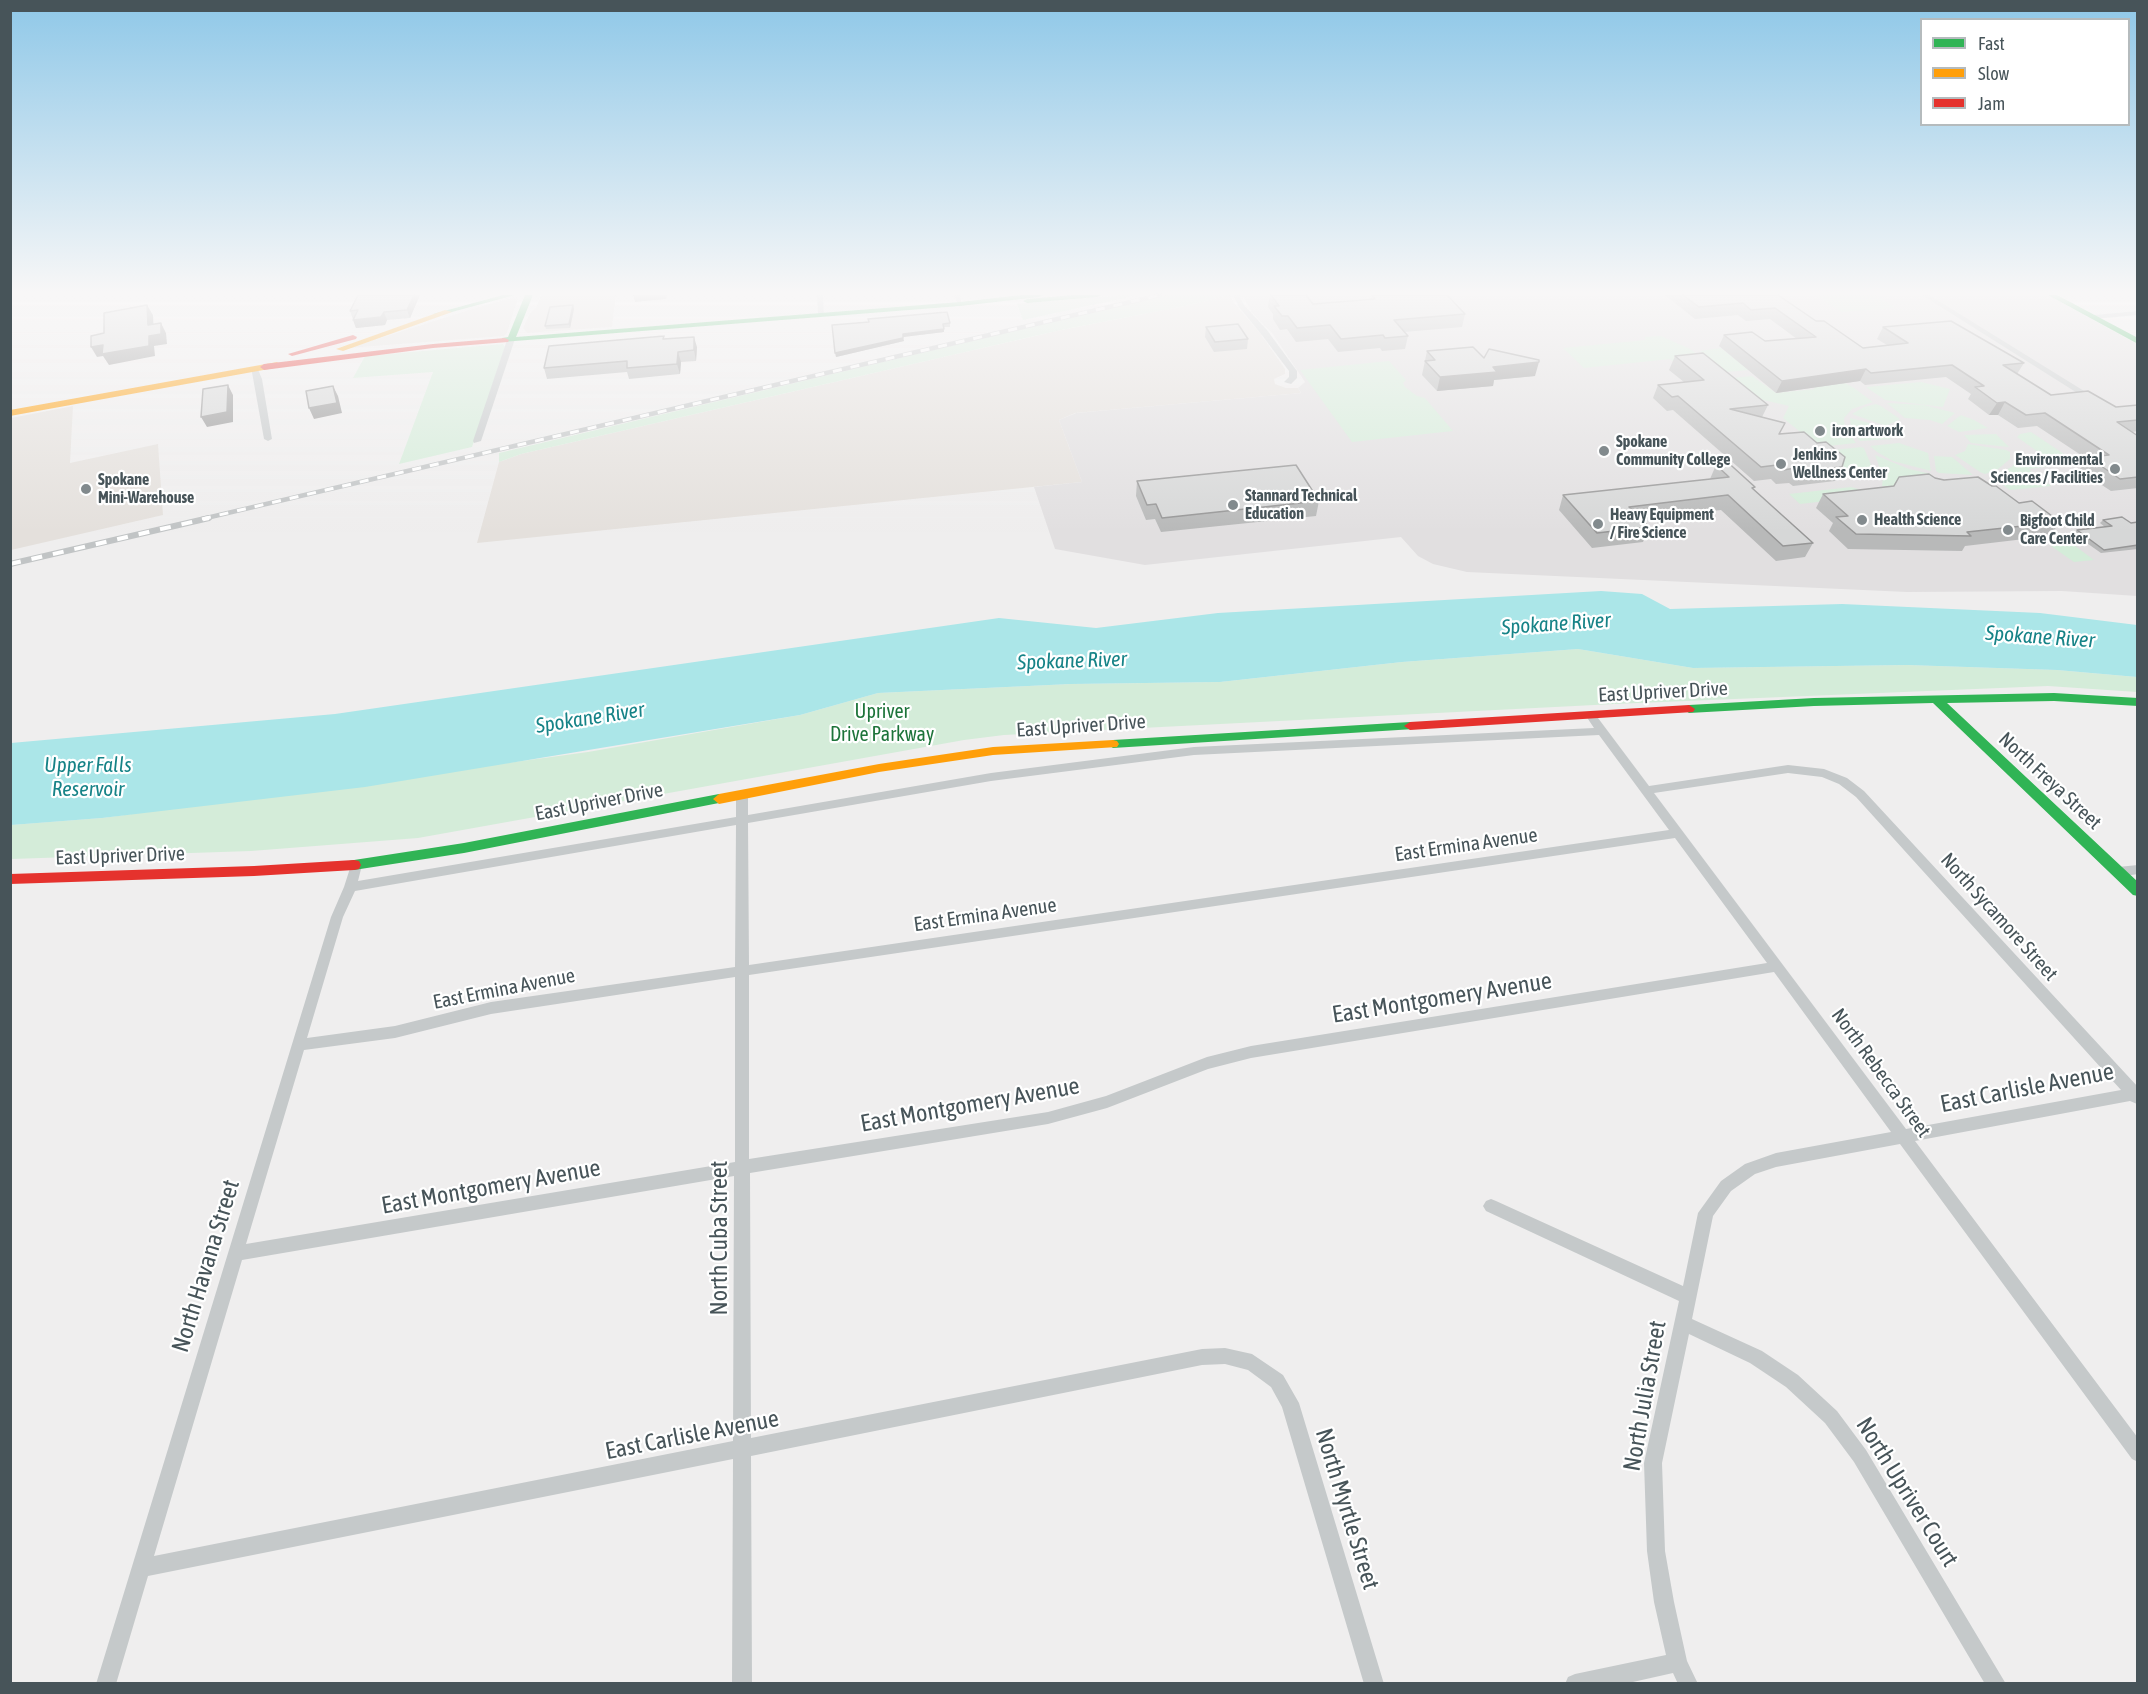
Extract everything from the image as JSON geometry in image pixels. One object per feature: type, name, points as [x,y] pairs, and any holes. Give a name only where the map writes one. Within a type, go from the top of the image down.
[{"type":"main road","points":[[10,413],[217,374]]},
{"type":"main road","name":"East Upriver Drive","points":[[10,879],[254,872],[356,865],[465,848],[879,768],[993,751],[1193,745],[1814,702],[2054,697],[2138,702]]},
{"type":"main road","name":"North Freya Street","points":[[1935,699],[2138,891]]},
{"type":"street","points":[[258,374],[268,439]]},
{"type":"street","points":[[477,441],[499,374]]},
{"type":"street","points":[[1288,382],[1293,378],[1293,374]]},
{"type":"street","points":[[2053,374],[2100,403]]},
{"type":"street","name":"North Rebecca Street","points":[[1591,716],[2138,1454]]},
{"type":"street","name":"East Upriver Drive","points":[[350,887],[991,777],[1193,745],[1602,731]]},
{"type":"street","name":"North Sycamore Street","points":[[1647,790],[1788,769],[1824,773],[1844,781],[1860,794],[2136,1095]]},
{"type":"street","name":"North Cuba Street","points":[[742,794],[744,1167],[742,1683]]},
{"type":"street","name":"East Ermina Avenue","points":[[299,1045],[395,1032],[491,1008],[1679,833]]},
{"type":"street","name":"North Havana Street","points":[[106,1683],[234,1254],[337,917],[350,887],[356,865]]},
{"type":"street","points":[[2118,872],[2138,869]]},
{"type":"street","name":"East Montgomery Avenue","points":[[234,1254],[1048,1118],[1107,1102],[1207,1063],[1251,1052],[1778,966]]},
{"type":"street","name":"East Carlisle Avenue","points":[[1750,1169],[1776,1160],[2136,1095]]},
{"type":"street","name":"North Julia Street","points":[[1688,1683],[1678,1662],[1664,1602],[1656,1551],[1653,1463],[1706,1213],[1726,1186],[1750,1169]]},
{"type":"street","points":[[1491,1206],[1687,1296]]},
{"type":"street","name":"North Upriver Court","points":[[1683,1323],[1756,1357],[1792,1381],[1831,1417],[1860,1456],[1996,1683]]},
{"type":"street","name":"East Carlisle Avenue","points":[[141,1568],[1202,1357],[1225,1356],[1252,1362]]},
{"type":"street","name":"North Myrtle Street","points":[[1252,1362],[1277,1382],[1290,1402],[1374,1683]]},
{"type":"street","points":[[1575,1683],[1678,1662]]},
{"type":"shaded area","points":[[869,374],[1285,374],[1274,379],[1275,384],[1286,388],[1298,388],[1301,393],[1075,413],[1059,420],[1082,482],[477,543],[499,462],[521,454]]},
{"type":"shaded area","name":"Spokane Community College","points":[[1300,374],[2137,374],[2137,596],[2062,591],[1907,592],[1467,572],[1433,564],[1418,556],[1401,537],[1145,565],[1055,549],[1034,487],[1082,482],[1059,420],[1076,413],[1301,393],[1298,388],[1305,382]]},
{"type":"shaded area","name":"Spokane Mini-Warehouse","points":[[73,406],[70,463],[158,444],[163,515],[11,550],[11,418]]},
{"type":"green space","points":[[355,374],[406,374],[353,378]]},
{"type":"green space","points":[[432,374],[496,374],[472,447],[399,464]]},
{"type":"green space","points":[[832,374],[869,374],[521,454],[499,462],[499,453]]},
{"type":"green space","points":[[1303,374],[1401,374],[1406,380],[1403,383],[1405,387],[1417,396],[1425,398],[1453,431],[1352,442]]},
{"type":"green space","points":[[1752,376],[1776,393],[1815,389],[1807,382],[1845,383],[1873,402],[1852,409],[1844,418],[1845,428],[1856,443],[1819,447],[1783,418],[1789,406],[1759,399],[1733,378]]},
{"type":"green space","points":[[1921,382],[1950,389],[1943,407],[1885,400],[1866,387]]},
{"type":"green space","points":[[1887,403],[1924,405],[1955,413],[1942,424],[1930,420],[1905,418]]},
{"type":"green space","points":[[1876,404],[1900,419],[1886,426],[1852,414],[1864,407]]},
{"type":"green space","points":[[1961,415],[1988,428],[1959,432],[1947,426]]},
{"type":"green space","points":[[1850,418],[1885,427],[1891,439],[1860,441],[1851,429]]},
{"type":"green space","points":[[2031,432],[2070,458],[2041,454],[2017,437],[2020,434]]},
{"type":"green space","points":[[1996,434],[2009,447],[1971,443],[1964,435]]},
{"type":"green space","points":[[1899,443],[1928,453],[1931,471],[1893,461],[1870,446]]},
{"type":"green space","points":[[1968,444],[2006,450],[2010,452],[2010,459],[1997,470],[1985,474],[1955,455],[1965,451]]},
{"type":"green space","points":[[1864,448],[1877,479],[1849,471],[1824,451]]},
{"type":"green space","points":[[2016,453],[2058,458],[2053,466],[2028,469],[2051,486],[2010,490],[1990,476],[2012,467]]},
{"type":"green space","points":[[1875,455],[1909,469],[1931,474],[1932,487],[1882,486],[1883,477]]},
{"type":"green space","points":[[1934,456],[1952,457],[1973,475],[1939,473],[1936,471]]},
{"type":"green space","points":[[1851,487],[1879,495],[1800,504],[1789,494]]},
{"type":"green space","points":[[2067,540],[2094,560],[2074,562],[2051,546]]},
{"type":"green space","name":"Upriver Drive Parkway","points":[[1578,649],[1693,668],[1907,665],[2057,670],[2137,677],[2137,692],[2048,686],[1614,704],[1004,735],[964,740],[418,838],[251,851],[11,859],[10,825],[102,818],[588,752],[800,715],[878,693],[1071,684],[1220,682],[1402,662]]},
{"type":"water","name":"Upper Falls Reservoir","points":[[1601,591],[1642,594],[1670,609],[1842,604],[2040,613],[2137,625],[2137,677],[2057,670],[1907,665],[1693,668],[1578,649],[1402,662],[1220,682],[1071,684],[878,693],[800,715],[365,787],[102,818],[11,825],[11,743],[335,714],[999,618],[1096,628],[1218,613]]},
{"type":"building","points":[[1437,374],[1474,374],[1440,377]]},
{"type":"building","points":[[1697,374],[1729,374],[1768,405],[1730,409],[1785,423],[1779,434],[1804,432],[1817,443],[1826,442],[1845,457],[1842,467],[1800,471],[1796,468],[1783,470],[1777,465],[1761,467],[1678,396],[1672,397],[1658,385],[1704,380]]},
{"type":"building","points":[[1773,374],[1831,374],[1782,381]]},
{"type":"building","points":[[1966,374],[2017,374],[2051,395],[2088,391],[2116,407],[2138,405],[2138,420],[2117,422],[2138,436],[2138,477],[2120,479],[2088,457],[2109,455],[2045,413],[2026,415],[2005,402],[1997,403],[1975,387],[1984,386]]},
{"type":"building","points":[[228,385],[227,412],[201,417],[203,389]]},
{"type":"building","points":[[333,386],[337,403],[309,408],[306,391]]},
{"type":"building","points":[[1723,458],[1755,487],[1752,488],[1813,543],[1783,546],[1728,495],[1629,507],[1649,527],[1597,533],[1563,495],[1729,477],[1716,465]]},
{"type":"building","points":[[1296,465],[1319,501],[1162,518],[1156,504],[1147,505],[1137,481]]},
{"type":"building","points":[[1929,474],[1944,480],[1978,477],[1996,486],[2019,503],[2032,501],[2060,522],[1967,532],[1971,536],[1856,534],[1836,517],[1848,516],[1823,494],[1894,486],[1899,477]]},
{"type":"building","points":[[2122,517],[2131,523],[2138,522],[2138,545],[2104,550],[2077,530],[2112,526],[2103,520]]},
{"type":"railway","points":[[202,519],[822,374]]},
{"type":"railway","points":[[10,564],[209,518]]},
{"type":"traffic: fast","points":[[1689,709],[1814,702],[2054,697],[2138,702]]},
{"type":"traffic: fast","points":[[1935,699],[2138,891]]},
{"type":"traffic: fast","points":[[1113,744],[1410,726]]},
{"type":"traffic: fast","points":[[354,865],[464,848],[719,799]]},
{"type":"traffic: slow","points":[[10,413],[227,374]]},
{"type":"traffic: slow","points":[[719,799],[879,768],[993,751],[1113,744]]},
{"type":"traffic: jam","points":[[1410,726],[1689,709]]},
{"type":"traffic: jam","points":[[10,879],[254,871],[354,865]]},
{"type":"place","name":"iron artwork","points":[[1820,431]]},
{"type":"place","name":"Spokane Community College","points":[[1604,451]]},
{"type":"place","name":"Jenkins Wellness Center","points":[[1781,464]]},
{"type":"place","name":"Environmental Sciences / Facilities","points":[[2115,469]]},
{"type":"place","name":"Spokane Mini-Warehouse","points":[[86,489]]},
{"type":"place","name":"Stannard Technical Education","points":[[1233,505]]},
{"type":"place","name":"Health Science","points":[[1862,520]]},
{"type":"place","name":"Heavy Equipment / Fire Science","points":[[1598,524]]},
{"type":"place","name":"Bigfoot Child Care Center","points":[[2008,530]]},
{"type":"water label","name":"Spokane River","points":[[1556,624]]},
{"type":"water label","name":"Spokane River","points":[[2040,637]]},
{"type":"water label","name":"Spokane River","points":[[1072,661]]},
{"type":"water label","name":"Spokane River","points":[[590,718]]}]
